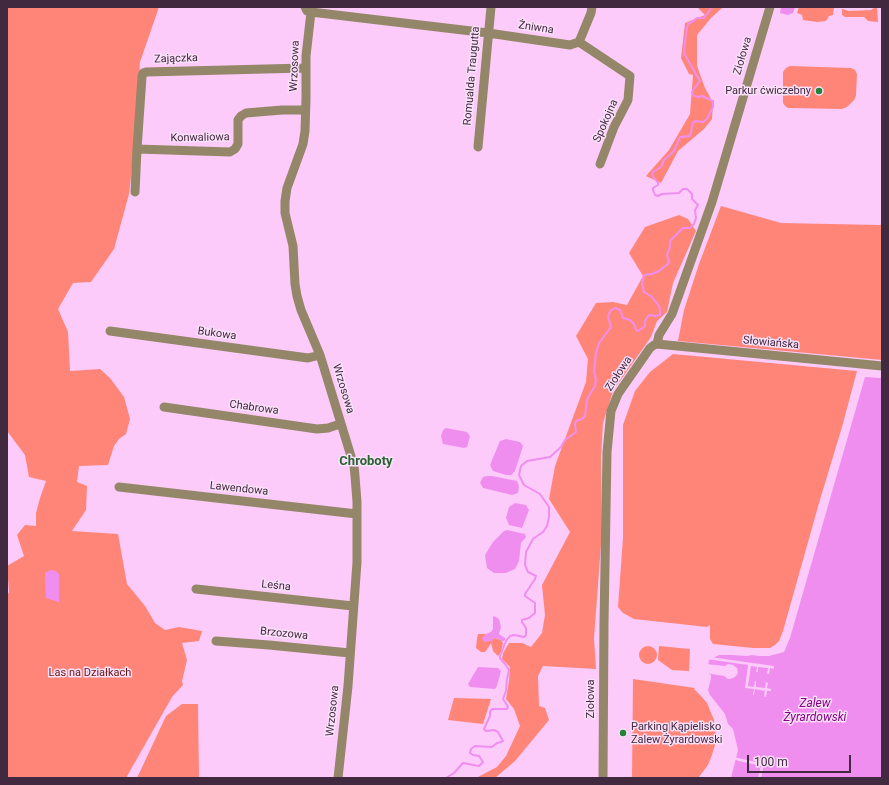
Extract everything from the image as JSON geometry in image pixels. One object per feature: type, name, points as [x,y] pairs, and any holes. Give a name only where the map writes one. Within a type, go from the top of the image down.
[{"type":"street","name":"Romualda Traugutta","points":[[478,147],[491,7]]},
{"type":"street","points":[[579,42],[592,7]]},
{"type":"street","name":"Ziołowa","points":[[603,778],[607,452],[611,411],[618,394],[650,348],[657,344],[658,335],[672,314],[712,202],[770,7]]},
{"type":"street","name":"Żniwna","points":[[308,10],[570,45],[579,42]]},
{"type":"street","name":"Wrzosowa","points":[[308,10],[305,68],[305,131],[303,144],[287,188],[285,201],[292,246],[297,296],[301,310],[320,355],[355,471],[357,562],[348,686],[338,778]]},
{"type":"street","name":"Spokojna","points":[[579,42],[630,76],[628,100],[614,127],[600,164]]},
{"type":"street","name":"Zajączka","points":[[135,192],[143,73],[305,68]]},
{"type":"street","name":"Konwaliowa","points":[[137,149],[230,152],[235,149],[238,144],[238,120],[246,113],[305,110]]},
{"type":"street","name":"Bukowa","points":[[110,331],[308,358],[320,355]]},
{"type":"street","name":"Słowiańska","points":[[657,344],[882,366]]},
{"type":"street","name":"Chabrowa","points":[[164,407],[317,429],[328,428],[340,424]]},
{"type":"street","name":"Lawendowa","points":[[119,487],[357,514]]},
{"type":"street","name":"Leśna","points":[[196,589],[353,606]]},
{"type":"street","name":"Brzozowa","points":[[216,640],[350,653]]},
{"type":"green space","name":"Las na Działkach","points":[[7,7],[159,7],[140,62],[134,149],[129,194],[114,249],[91,282],[73,283],[58,309],[68,332],[70,371],[100,369],[110,378],[124,397],[130,419],[126,434],[119,439],[114,446],[108,465],[79,466],[77,482],[87,486],[86,510],[72,531],[118,534],[127,584],[145,606],[155,623],[165,630],[179,627],[202,631],[199,641],[182,643],[187,660],[182,681],[183,685],[172,697],[126,778],[7,778],[7,596],[9,592],[7,566],[24,556],[17,535],[25,525],[36,526],[36,513],[46,481],[29,477],[25,455],[7,431]]},
{"type":"green space","points":[[697,7],[722,7],[697,35],[697,66],[713,105],[712,119],[704,129],[678,151],[661,183],[646,176],[669,150],[690,114],[693,75],[689,74],[681,58],[685,23],[705,15]]},
{"type":"green space","points":[[799,7],[834,7],[833,15],[829,16],[826,21],[817,22],[803,20],[802,15],[797,13]]},
{"type":"green space","points":[[877,7],[878,22],[868,21],[864,17],[845,17],[842,15],[842,9],[849,11],[871,10]]},
{"type":"green space","name":"Parkur ćwiczebny","points":[[790,66],[851,68],[855,70],[857,74],[856,96],[847,107],[842,109],[788,108],[783,103],[783,72]]},
{"type":"green space","points":[[721,206],[781,223],[882,224],[882,360],[678,341],[684,310],[699,264]]},
{"type":"green space","points":[[679,215],[688,219],[696,231],[673,283],[667,312],[657,321],[651,337],[613,391],[603,423],[601,458],[602,531],[594,638],[596,669],[543,666],[538,676],[539,706],[545,708],[549,720],[515,761],[495,778],[476,778],[497,767],[506,756],[520,726],[514,709],[506,699],[510,667],[502,659],[503,653],[509,643],[522,643],[531,647],[542,633],[545,615],[542,585],[570,532],[549,499],[555,466],[586,382],[588,359],[576,336],[596,303],[613,302],[627,305],[643,276],[629,253],[645,227]]},
{"type":"green space","points":[[673,354],[857,371],[783,631],[779,641],[770,648],[713,644],[710,639],[710,625],[707,627],[634,619],[623,613],[618,607],[623,538],[623,425],[635,391],[650,372]]},
{"type":"green space","points":[[478,634],[486,634],[485,636],[501,640],[503,643],[501,652],[498,656],[493,651],[491,643],[485,652],[481,652],[476,648]]},
{"type":"green space","points":[[648,646],[654,649],[657,655],[654,661],[648,664],[642,661],[639,655],[642,649]]},
{"type":"green space","points":[[659,646],[690,649],[689,671],[672,670],[658,660]]},
{"type":"green space","points":[[633,679],[695,688],[694,689],[707,703],[714,720],[716,735],[715,745],[708,765],[698,778],[632,778]]},
{"type":"green space","points":[[454,698],[491,699],[483,724],[448,720]]},
{"type":"green space","points":[[182,704],[198,704],[199,778],[137,778],[166,716]]},
{"type":"water","points":[[781,7],[795,7],[793,13],[788,15],[780,13]]},
{"type":"water","name":"Zalew Żyrardowski","points":[[865,377],[882,378],[882,778],[731,778],[738,750],[733,729],[728,724],[725,714],[710,695],[708,690],[711,678],[711,675],[707,673],[709,660],[719,655],[769,656],[784,652],[790,638]]},
{"type":"water","points":[[446,428],[467,432],[470,436],[467,447],[464,448],[443,444],[441,436],[443,430]]},
{"type":"water","points":[[506,439],[520,442],[523,446],[515,471],[511,475],[493,471],[490,465],[500,441]]},
{"type":"water","points":[[487,476],[517,481],[519,486],[518,493],[512,495],[483,488],[480,483],[483,477]]},
{"type":"water","points":[[515,503],[526,505],[529,510],[522,528],[509,525],[506,518],[509,507]]},
{"type":"water","points":[[507,530],[525,534],[526,537],[521,543],[519,561],[515,569],[506,573],[494,573],[487,568],[485,555],[493,542]]},
{"type":"water","points":[[50,570],[56,571],[59,574],[59,602],[46,598],[45,573]]},
{"type":"water","points":[[494,616],[499,619],[501,627],[499,634],[505,638],[505,640],[502,641],[495,638],[492,641],[484,642],[482,638],[493,629]]},
{"type":"water","points":[[478,667],[498,668],[501,671],[495,689],[470,687],[468,684]]},
{"type":"pier","points":[[710,657],[774,666],[774,669],[770,668],[769,674],[767,674],[768,668],[758,667],[758,672],[756,672],[757,667],[751,666],[748,686],[754,687],[756,681],[756,687],[765,688],[766,682],[768,683],[767,688],[771,689],[771,691],[767,691],[766,697],[764,696],[765,691],[755,689],[753,695],[754,689],[745,688],[748,665],[707,659]]},
{"type":"pier","points":[[706,664],[725,666],[728,664],[733,665],[737,668],[738,673],[735,677],[728,679],[724,676],[705,673]]},
{"type":"pier","points":[[734,757],[764,764],[761,778],[758,778],[761,766],[733,759]]},
{"type":"waterway","points":[[446,778],[454,773],[463,763],[479,766],[483,762],[479,756],[470,753],[471,749],[475,746],[492,747],[503,741],[498,732],[494,730],[486,731],[484,729],[492,709],[507,709],[508,707],[503,699],[506,691],[509,670],[500,656],[506,641],[510,636],[514,635],[524,637],[526,635],[526,628],[522,620],[529,618],[535,613],[535,603],[525,596],[536,576],[528,572],[525,565],[526,552],[533,539],[543,532],[547,526],[549,507],[540,494],[524,485],[519,475],[521,466],[527,461],[550,457],[561,447],[565,440],[576,432],[576,421],[585,416],[587,399],[595,386],[596,379],[594,372],[596,353],[599,343],[611,327],[608,317],[610,311],[615,308],[620,310],[623,318],[630,320],[638,331],[645,326],[645,321],[648,316],[660,315],[659,306],[652,297],[644,292],[642,284],[644,275],[659,271],[669,263],[667,255],[670,247],[670,241],[683,228],[690,228],[694,224],[696,218],[695,210],[698,205],[692,199],[692,194],[687,189],[683,189],[679,193],[662,194],[658,196],[655,195],[653,188],[658,185],[658,183],[652,175],[653,172],[661,167],[664,160],[674,151],[680,137],[690,136],[693,123],[695,121],[703,122],[707,119],[713,107],[713,101],[702,96],[694,96],[692,93],[700,81],[684,51],[688,24],[697,18],[704,18],[711,7]]},
{"type":"place","name":"Parkur ćwiczebny","points":[[819,91]]},
{"type":"place","name":"Parking Kąpielisko Zalew Żyrardowski","points":[[623,733]]},
{"type":"district","name":"Chroboty","points":[[366,462]]}]
